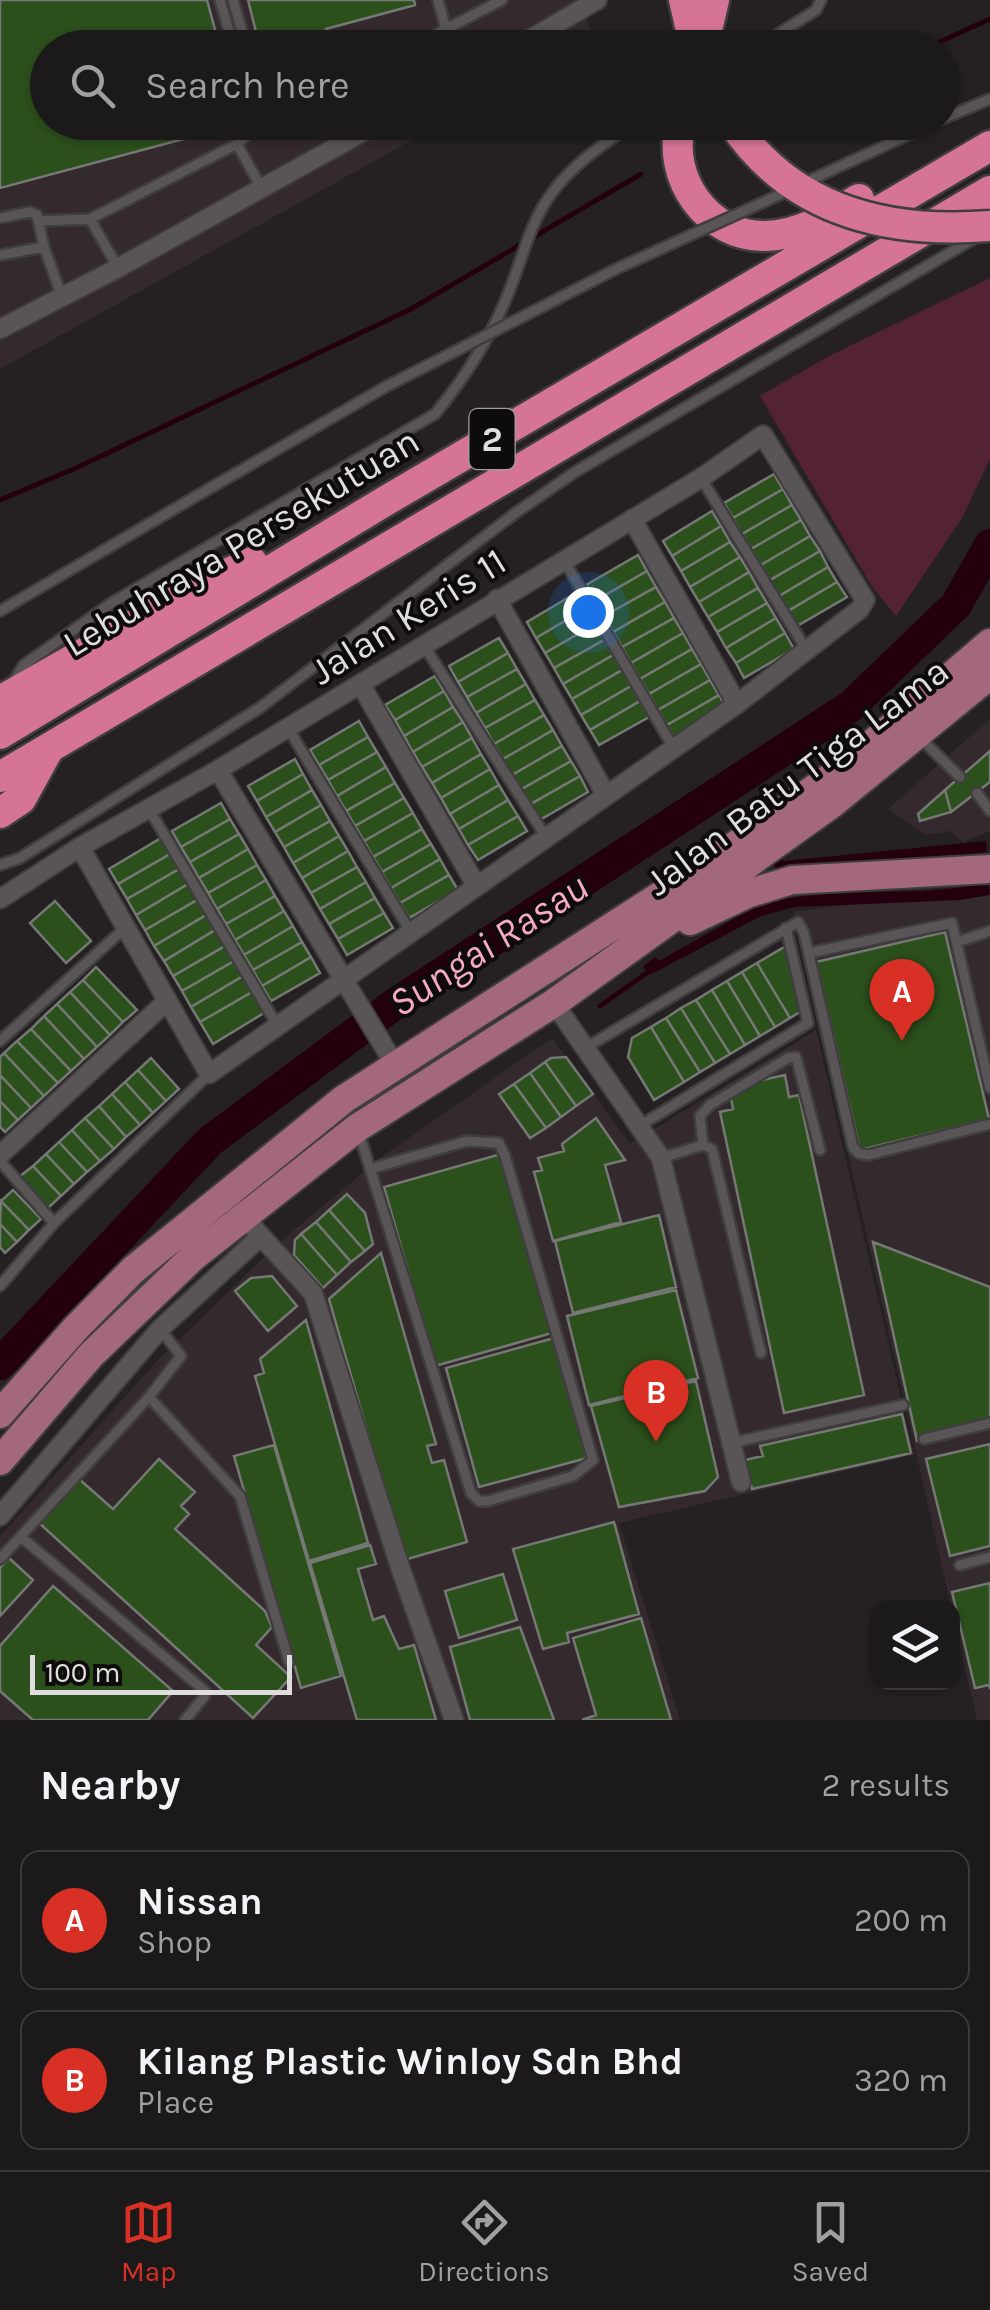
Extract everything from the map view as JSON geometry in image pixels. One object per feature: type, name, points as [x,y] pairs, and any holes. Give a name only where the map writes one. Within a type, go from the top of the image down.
[{"type":"highway","points":[[692,0],[696,30]]},
{"type":"highway","points":[[678,140],[684,181],[701,209],[735,231],[764,236],[801,230],[886,183],[988,147]]},
{"type":"highway","points":[[747,140],[762,158],[811,196],[850,214],[883,224],[990,227]]},
{"type":"highway","name":"Lebuhraya Persekutuan","points":[[0,734],[386,500],[988,147]]},
{"type":"highway","name":"Lebuhraya Persekutuan","points":[[0,777],[990,191]]},
{"type":"highway","points":[[1,700],[209,582],[386,500]]},
{"type":"highway","points":[[0,813],[21,799],[50,747]]},
{"type":"main road","name":"Jalan Batu Tiga Lama","points":[[0,1462],[91,1355],[141,1304],[252,1227],[357,1128],[554,1003],[833,803],[925,728],[988,656]]},
{"type":"main road","name":"Jalan Batu Tiga Lama","points":[[0,1414],[132,1270],[344,1099],[724,854],[988,656]]},
{"type":"main road","points":[[925,728],[964,709],[990,708]]},
{"type":"main road","points":[[630,949],[748,894],[792,880],[990,869]]},
{"type":"street","points":[[546,30],[595,1]]},
{"type":"street","points":[[0,329],[349,140]]},
{"type":"street","name":"Jalan Keris 11","points":[[0,900],[80,847],[288,728],[766,435],[864,600],[860,608],[806,649]]},
{"type":"street","points":[[632,519],[737,704]]},
{"type":"street","points":[[496,599],[606,795]]},
{"type":"street","points":[[80,847],[209,1074],[278,1025],[348,986],[410,931],[737,704],[806,649]]},
{"type":"street","points":[[361,684],[476,885]]},
{"type":"street","points":[[218,770],[396,1065]]},
{"type":"street","points":[[0,1158],[168,1000]]},
{"type":"street","points":[[554,1003],[661,1158],[741,1482]]},
{"type":"street","points":[[223,1195],[313,1292],[400,1567],[454,1720]]},
{"type":"street","points":[[0,1516],[252,1227]]},
{"type":"lane","points":[[220,0],[229,30]]},
{"type":"lane","points":[[233,0],[242,30]]},
{"type":"lane","points":[[438,0],[446,29],[502,0]]},
{"type":"lane","points":[[782,30],[818,5]]},
{"type":"lane","points":[[960,112],[990,98]]},
{"type":"lane","points":[[39,221],[90,220],[241,140]]},
{"type":"lane","points":[[1,700],[24,665],[113,602],[434,414],[463,380],[485,345],[550,196],[608,140]]},
{"type":"lane","points":[[0,611],[387,386],[614,270],[898,140]]},
{"type":"lane","points":[[237,144],[262,189]]},
{"type":"lane","points":[[0,218],[30,212],[38,215],[44,247],[62,297]]},
{"type":"lane","points":[[90,220],[118,268]]},
{"type":"lane","points":[[0,865],[20,858],[261,708],[514,514],[575,472],[990,227]]},
{"type":"lane","points":[[0,255],[44,247]]},
{"type":"lane","points":[[701,478],[806,649]]},
{"type":"lane","points":[[563,560],[674,748]]},
{"type":"lane","points":[[424,644],[546,837]]},
{"type":"lane","points":[[288,728],[410,931]]},
{"type":"lane","points":[[925,728],[960,777]]},
{"type":"lane","points":[[976,792],[990,811]]},
{"type":"lane","points":[[149,808],[278,1025]]},
{"type":"lane","points":[[585,1048],[798,922],[809,953],[853,1147],[858,1154],[868,1155],[990,1124]]},
{"type":"lane","points":[[809,953],[952,922],[990,1088]]},
{"type":"lane","points":[[0,1041],[126,927]]},
{"type":"lane","points":[[641,1125],[808,1023],[786,928]]},
{"type":"lane","points":[[956,942],[990,931]]},
{"type":"lane","points":[[703,1146],[700,1116],[710,1104],[796,1057],[820,1150]]},
{"type":"lane","points":[[0,1286],[54,1222],[209,1074]]},
{"type":"lane","points":[[357,1128],[470,1493],[479,1501],[488,1500],[573,1476],[594,1460],[499,1143],[467,1140],[370,1169]]},
{"type":"lane","points":[[661,1158],[703,1146],[712,1148],[761,1353]]},
{"type":"lane","points":[[0,1158],[54,1222]]},
{"type":"lane","points":[[0,1559],[149,1397],[181,1356],[160,1328]]},
{"type":"lane","points":[[149,1397],[240,1496],[288,1662]]},
{"type":"lane","points":[[731,1443],[903,1405]]},
{"type":"lane","points":[[924,1440],[990,1423]]},
{"type":"lane","points":[[21,1537],[204,1692],[185,1720]]},
{"type":"lane","points":[[960,1565],[990,1557]]},
{"type":"shaded area","points":[[0,0],[582,0],[590,30],[30,30],[30,140],[412,140],[0,369]]},
{"type":"shaded area","points":[[990,278],[990,459],[962,518],[896,616],[871,585],[760,396],[829,356]]},
{"type":"shaded area","points":[[990,719],[990,831],[963,842],[950,831],[926,835],[888,809]]},
{"type":"shaded area","points":[[986,841],[987,852],[961,855],[779,872],[772,863],[781,858],[784,861]]},
{"type":"shaded area","points":[[989,883],[990,895],[960,900],[795,907],[761,916],[650,975],[643,966],[655,957],[659,961],[758,905],[815,895]]},
{"type":"shaded area","points":[[990,886],[990,1720],[977,1720],[960,1645],[960,1600],[950,1600],[793,912]]},
{"type":"shaded area","points":[[816,1030],[914,1455],[619,1523],[680,1720],[0,1720],[0,1536],[159,1359],[281,1241],[383,1156],[552,1038],[630,1144]]},
{"type":"building","points":[[0,0],[207,0],[215,30],[30,30],[30,140],[180,140],[0,188]]},
{"type":"building","points":[[248,0],[414,0],[415,5],[326,30],[256,30]]},
{"type":"building","points":[[774,474],[783,489],[733,518],[724,503]]},
{"type":"building","points":[[783,489],[792,505],[742,534],[733,518]]},
{"type":"building","points":[[792,505],[801,520],[751,549],[742,534]]},
{"type":"building","points":[[712,511],[721,526],[672,556],[663,541]]},
{"type":"building","points":[[801,520],[810,536],[761,565],[751,549]]},
{"type":"building","points":[[721,526],[730,542],[681,571],[672,556]]},
{"type":"building","points":[[810,536],[820,551],[770,580],[761,565]]},
{"type":"building","points":[[730,542],[740,557],[690,587],[681,571]]},
{"type":"building","points":[[820,551],[828,567],[779,596],[770,580]]},
{"type":"building","points":[[638,555],[647,571],[595,601],[586,585]]},
{"type":"building","points":[[740,557],[749,572],[699,602],[690,587]]},
{"type":"building","points":[[828,567],[837,582],[788,611],[779,596]]},
{"type":"building","points":[[647,571],[656,587],[604,616],[595,601]]},
{"type":"building","points":[[749,572],[758,588],[708,617],[699,602]]},
{"type":"building","points":[[837,582],[847,597],[797,626],[788,611]]},
{"type":"building","points":[[656,587],[665,602],[613,632],[604,616]]},
{"type":"building","points":[[758,588],[767,603],[717,632],[708,617]]},
{"type":"building","points":[[576,593],[585,609],[536,638],[527,622]]},
{"type":"building","points":[[665,602],[674,618],[622,647],[613,632]]},
{"type":"building","points":[[767,603],[776,618],[726,648],[717,632]]},
{"type":"building","points":[[585,609],[595,624],[545,653],[536,638]]},
{"type":"building","points":[[674,618],[683,633],[631,663],[622,647]]},
{"type":"building","points":[[776,618],[785,633],[736,663],[726,648]]},
{"type":"building","points":[[595,624],[604,640],[554,668],[545,653]]},
{"type":"building","points":[[683,633],[692,649],[640,679],[631,663]]},
{"type":"building","points":[[785,633],[794,649],[744,678],[736,663]]},
{"type":"building","points":[[499,638],[508,653],[458,682],[449,666]]},
{"type":"building","points":[[604,640],[613,655],[563,684],[554,668]]},
{"type":"building","points":[[692,649],[701,664],[649,694],[640,679]]},
{"type":"building","points":[[508,653],[517,669],[467,697],[458,682]]},
{"type":"building","points":[[613,655],[622,670],[572,699],[563,684]]},
{"type":"building","points":[[701,664],[710,680],[658,710],[649,694]]},
{"type":"building","points":[[517,669],[526,684],[476,713],[467,697]]},
{"type":"building","points":[[622,670],[631,686],[581,715],[572,699]]},
{"type":"building","points":[[435,676],[444,691],[395,720],[385,705]]},
{"type":"building","points":[[710,680],[719,695],[667,725],[658,710]]},
{"type":"building","points":[[526,684],[535,700],[485,728],[476,713]]},
{"type":"building","points":[[631,686],[640,701],[590,730],[581,715]]},
{"type":"building","points":[[444,691],[453,707],[404,736],[395,720]]},
{"type":"building","points":[[719,695],[728,711],[676,741],[667,725]]},
{"type":"building","points":[[535,700],[544,715],[494,744],[485,728]]},
{"type":"building","points":[[640,701],[649,717],[599,745],[590,730]]},
{"type":"building","points":[[453,707],[463,722],[413,752],[404,736]]},
{"type":"building","points":[[544,715],[553,730],[503,759],[494,744]]},
{"type":"building","points":[[359,721],[368,737],[319,765],[310,750]]},
{"type":"building","points":[[463,722],[472,738],[422,767],[413,752]]},
{"type":"building","points":[[553,730],[562,746],[512,775],[503,759]]},
{"type":"building","points":[[368,737],[377,752],[328,780],[319,765]]},
{"type":"building","points":[[472,738],[481,754],[432,783],[422,767]]},
{"type":"building","points":[[562,746],[571,761],[520,790],[512,775]]},
{"type":"building","points":[[990,751],[990,782],[951,812],[945,790]]},
{"type":"building","points":[[377,752],[386,767],[337,796],[328,780]]},
{"type":"building","points":[[481,754],[490,769],[441,798],[432,783]]},
{"type":"building","points":[[295,759],[303,774],[257,801],[248,786]]},
{"type":"building","points":[[571,761],[580,776],[529,805],[520,790]]},
{"type":"building","points":[[386,767],[395,783],[346,811],[337,796]]},
{"type":"building","points":[[490,769],[499,785],[450,814],[441,798]]},
{"type":"building","points":[[303,774],[312,790],[266,817],[257,801]]},
{"type":"building","points":[[580,776],[588,792],[538,821],[529,805]]},
{"type":"building","points":[[395,783],[404,798],[355,826],[346,811]]},
{"type":"building","points":[[499,785],[508,800],[459,829],[450,814]]},
{"type":"building","points":[[312,790],[321,805],[275,832],[266,817]]},
{"type":"building","points":[[945,790],[951,812],[920,821],[918,814]]},
{"type":"building","points":[[404,798],[413,813],[364,841],[355,826]]},
{"type":"building","points":[[508,800],[518,816],[468,845],[459,829]]},
{"type":"building","points":[[221,803],[230,819],[181,847],[172,831]]},
{"type":"building","points":[[321,805],[330,821],[284,847],[275,832]]},
{"type":"building","points":[[413,813],[422,829],[373,857],[364,841]]},
{"type":"building","points":[[518,816],[527,831],[478,860],[468,845]]},
{"type":"building","points":[[230,819],[239,834],[190,862],[181,847]]},
{"type":"building","points":[[330,821],[339,836],[293,863],[284,847]]},
{"type":"building","points":[[422,829],[431,844],[382,872],[373,857]]},
{"type":"building","points":[[239,834],[248,849],[199,878],[190,862]]},
{"type":"building","points":[[339,836],[348,851],[302,878],[293,863]]},
{"type":"building","points":[[161,838],[170,854],[118,884],[109,869]]},
{"type":"building","points":[[431,844],[440,859],[391,888],[382,872]]},
{"type":"building","points":[[248,849],[257,865],[208,893],[199,878]]},
{"type":"building","points":[[348,851],[357,867],[311,893],[302,878]]},
{"type":"building","points":[[170,854],[179,869],[127,899],[118,884]]},
{"type":"building","points":[[440,859],[449,875],[400,903],[391,888]]},
{"type":"building","points":[[257,865],[266,880],[217,909],[208,893]]},
{"type":"building","points":[[357,867],[366,882],[320,909],[311,893]]},
{"type":"building","points":[[179,869],[188,884],[136,915],[127,899]]},
{"type":"building","points":[[449,875],[458,890],[409,918],[400,903]]},
{"type":"building","points":[[266,880],[275,896],[226,924],[217,909]]},
{"type":"building","points":[[366,882],[375,898],[329,924],[320,909]]},
{"type":"building","points":[[188,884],[197,900],[145,930],[136,915]]},
{"type":"building","points":[[275,896],[284,911],[235,940],[226,924]]},
{"type":"building","points":[[375,898],[384,913],[338,939],[329,924]]},
{"type":"building","points":[[197,900],[206,915],[154,946],[145,930]]},
{"type":"building","points":[[55,901],[91,941],[66,963],[30,923]]},
{"type":"building","points":[[284,911],[293,926],[244,955],[235,940]]},
{"type":"building","points":[[384,913],[393,928],[347,955],[338,939]]},
{"type":"building","points":[[206,915],[215,930],[164,961],[154,946]]},
{"type":"building","points":[[293,926],[302,942],[253,970],[244,955]]},
{"type":"building","points":[[215,930],[225,946],[173,976],[164,961]]},
{"type":"building","points":[[945,932],[989,1119],[860,1150],[816,962]]},
{"type":"building","points":[[302,942],[311,957],[262,986],[253,970]]},
{"type":"building","points":[[225,946],[234,961],[182,991],[173,976]]},
{"type":"building","points":[[786,946],[800,1012],[790,1018],[757,963]]},
{"type":"building","points":[[311,957],[320,973],[271,1001],[262,986]]},
{"type":"building","points":[[234,961],[243,976],[191,1007],[182,991]]},
{"type":"building","points":[[757,963],[790,1018],[775,1027],[742,972]]},
{"type":"building","points":[[96,967],[137,1010],[123,1022],[83,980]]},
{"type":"building","points":[[742,972],[775,1027],[760,1036],[727,981]]},
{"type":"building","points":[[243,976],[252,992],[200,1022],[191,1007]]},
{"type":"building","points":[[83,980],[123,1022],[110,1035],[70,992]]},
{"type":"building","points":[[727,981],[760,1036],[745,1045],[712,990]]},
{"type":"building","points":[[712,990],[745,1045],[730,1054],[696,1000]]},
{"type":"building","points":[[70,992],[110,1035],[97,1047],[57,1004]]},
{"type":"building","points":[[252,992],[264,1013],[213,1044],[200,1022]]},
{"type":"building","points":[[696,1000],[730,1054],[715,1063],[681,1008]]},
{"type":"building","points":[[57,1004],[97,1047],[84,1059],[44,1016]]},
{"type":"building","points":[[681,1008],[715,1063],[700,1072],[666,1018]]},
{"type":"building","points":[[44,1016],[84,1059],[71,1071],[31,1029]]},
{"type":"building","points":[[666,1018],[700,1072],[684,1082],[651,1027]]},
{"type":"building","points":[[651,1027],[684,1082],[654,1100],[628,1057],[632,1038]]},
{"type":"building","points":[[31,1029],[71,1071],[58,1083],[17,1041]]},
{"type":"building","points":[[17,1041],[58,1083],[44,1096],[4,1053]]},
{"type":"building","points":[[4,1053],[44,1096],[31,1108],[0,1075],[0,1057]]},
{"type":"building","points":[[566,1057],[593,1094],[576,1106],[545,1062]]},
{"type":"building","points":[[151,1058],[179,1089],[166,1101],[138,1070]]},
{"type":"building","points":[[545,1062],[576,1106],[561,1117],[530,1073]]},
{"type":"building","points":[[138,1070],[166,1101],[153,1113],[125,1082]]},
{"type":"building","points":[[530,1073],[561,1117],[546,1128],[514,1084]]},
{"type":"building","points":[[0,1075],[31,1108],[18,1120],[0,1101]]},
{"type":"building","points":[[785,1075],[789,1097],[799,1095],[864,1395],[784,1413],[720,1112],[733,1109],[729,1087]]},
{"type":"building","points":[[125,1082],[153,1113],[140,1125],[112,1094]]},
{"type":"building","points":[[514,1084],[546,1128],[530,1138],[499,1094]]},
{"type":"building","points":[[112,1094],[140,1125],[126,1137],[99,1106]]},
{"type":"building","points":[[0,1101],[18,1120],[5,1132],[0,1127]]},
{"type":"building","points":[[99,1106],[126,1137],[114,1149],[85,1118]]},
{"type":"building","points":[[85,1118],[114,1149],[100,1161],[72,1130]]},
{"type":"building","points":[[596,1118],[625,1160],[605,1165],[621,1222],[553,1241],[534,1172],[542,1170],[538,1158],[564,1151],[562,1144]]},
{"type":"building","points":[[72,1130],[100,1161],[87,1172],[59,1142]]},
{"type":"building","points":[[59,1142],[87,1172],[74,1184],[46,1154]]},
{"type":"building","points":[[46,1154],[74,1184],[61,1196],[33,1166]]},
{"type":"building","points":[[501,1154],[552,1333],[435,1366],[384,1187]]},
{"type":"building","points":[[33,1166],[61,1196],[48,1208],[19,1177]]},
{"type":"building","points":[[13,1190],[41,1219],[29,1230],[1,1201]]},
{"type":"building","points":[[347,1194],[365,1213],[373,1244],[365,1251],[329,1210]]},
{"type":"building","points":[[1,1201],[29,1230],[17,1242],[0,1224]]},
{"type":"building","points":[[329,1210],[365,1251],[351,1262],[316,1222]]},
{"type":"building","points":[[659,1215],[676,1287],[573,1313],[555,1241]]},
{"type":"building","points":[[316,1222],[351,1262],[337,1275],[301,1234]]},
{"type":"building","points":[[0,1224],[17,1242],[5,1253],[0,1247]]},
{"type":"building","points":[[301,1234],[337,1275],[323,1288],[294,1255],[295,1240]]},
{"type":"building","points":[[873,1242],[990,1287],[990,1424],[917,1441]]},
{"type":"building","points":[[381,1253],[436,1444],[427,1446],[432,1463],[444,1460],[467,1542],[404,1560],[329,1299]]},
{"type":"building","points":[[272,1276],[297,1306],[268,1331],[235,1291],[251,1278]]},
{"type":"building","points":[[676,1290],[698,1378],[589,1405],[567,1316]]},
{"type":"building","points":[[306,1320],[368,1543],[309,1561],[255,1376],[264,1373],[260,1359]]},
{"type":"building","points":[[554,1338],[587,1458],[479,1487],[446,1368]]},
{"type":"building","points":[[696,1381],[718,1477],[705,1491],[619,1507],[591,1406]]},
{"type":"building","points":[[902,1414],[911,1453],[752,1489],[745,1460],[763,1456],[760,1446]]},
{"type":"building","points":[[990,1444],[990,1546],[950,1556],[926,1459]]},
{"type":"building","points":[[274,1445],[341,1676],[301,1688],[234,1456]]},
{"type":"building","points":[[159,1459],[195,1492],[181,1506],[189,1514],[175,1529],[265,1611],[272,1627],[256,1645],[291,1677],[253,1718],[38,1522],[78,1478],[113,1509]]},
{"type":"building","points":[[614,1522],[639,1614],[567,1633],[569,1642],[543,1649],[513,1549]]},
{"type":"building","points":[[370,1545],[376,1564],[358,1569],[373,1620],[384,1616],[399,1649],[414,1645],[436,1720],[357,1720],[310,1563]]},
{"type":"building","points":[[9,1558],[33,1580],[0,1616],[0,1568]]},
{"type":"building","points":[[503,1574],[517,1620],[459,1638],[445,1591]]},
{"type":"building","points":[[990,1583],[990,1689],[989,1685],[975,1688],[960,1625],[960,1600],[954,1600],[952,1592]]},
{"type":"building","points":[[53,1586],[173,1691],[148,1720],[33,1720],[0,1691],[0,1646]]},
{"type":"building","points":[[641,1618],[671,1720],[582,1720],[596,1715],[573,1638]]},
{"type":"building","points":[[520,1627],[554,1720],[470,1720],[450,1647]]},
{"type":"waterway","points":[[960,33],[990,19]]},
{"type":"waterway","points":[[0,500],[409,310],[641,174]]},
{"type":"waterway","name":"Sungai Rasau","points":[[0,1364],[210,1141],[392,1006],[851,706],[956,605],[990,545]]},
{"type":"waterway","points":[[600,1006],[648,972]]},
{"type":"place","name":"Nissan","points":[[902,1041]]},
{"type":"place","name":"Kilang Plastic Winloy Sdn Bhd","points":[[656,1442]]}]
